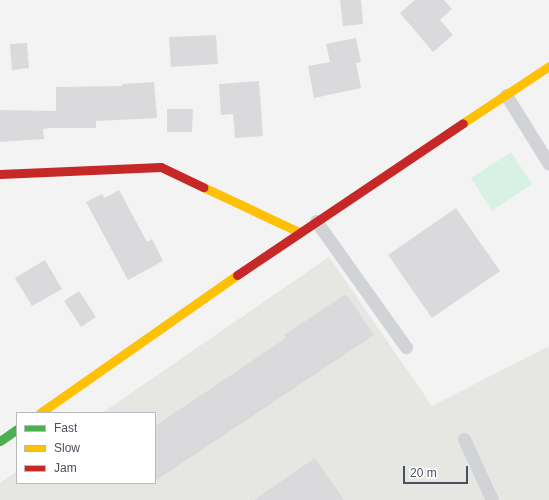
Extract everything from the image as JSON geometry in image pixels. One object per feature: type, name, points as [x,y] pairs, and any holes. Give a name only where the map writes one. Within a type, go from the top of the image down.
[{"type":"street","points":[[41,412],[316,220],[549,66]]},
{"type":"street","points":[[0,174],[161,167],[299,232]]},
{"type":"street","points":[[0,441],[16,430]]},
{"type":"lane","points":[[506,95],[549,164]]},
{"type":"lane","points":[[316,220],[406,347]]},
{"type":"lane","points":[[464,439],[492,500]]},
{"type":"shaded area","points":[[329,257],[432,406],[549,346],[549,500],[0,500],[0,483],[16,472],[16,484],[156,484],[156,412],[103,412]]},
{"type":"green space","points":[[511,152],[532,184],[492,211],[471,178]]},
{"type":"building","points":[[340,0],[361,0],[363,24],[343,26]]},
{"type":"building","points":[[415,0],[444,0],[452,9],[440,20],[453,35],[433,52],[400,13]]},
{"type":"building","points":[[216,35],[218,64],[171,67],[169,37]]},
{"type":"building","points":[[356,38],[361,62],[356,63],[361,88],[314,98],[308,66],[330,62],[326,44]]},
{"type":"building","points":[[27,43],[29,68],[12,70],[10,44]]},
{"type":"building","points":[[259,81],[263,136],[235,138],[233,114],[221,115],[219,84]]},
{"type":"building","points":[[154,82],[157,118],[96,121],[96,128],[49,128],[43,129],[44,139],[0,142],[0,110],[56,111],[56,87],[122,86],[122,84]]},
{"type":"building","points":[[167,109],[193,109],[192,132],[167,132]]},
{"type":"building","points":[[119,190],[147,242],[152,239],[163,261],[128,280],[86,202],[102,194],[105,198]]},
{"type":"building","points":[[456,208],[500,271],[432,318],[388,255]]},
{"type":"building","points":[[45,260],[62,289],[32,306],[15,278]]},
{"type":"building","points":[[79,291],[96,317],[81,327],[64,301]]},
{"type":"building","points":[[346,294],[374,335],[156,480],[156,425],[286,338],[284,335]]},
{"type":"building","points":[[315,458],[344,500],[254,500]]},
{"type":"traffic: fast","points":[[0,441],[16,430]]},
{"type":"traffic: slow","points":[[463,123],[549,66]]},
{"type":"traffic: slow","points":[[203,187],[299,232]]},
{"type":"traffic: slow","points":[[41,412],[237,275]]},
{"type":"traffic: jam","points":[[237,275],[463,123]]},
{"type":"traffic: jam","points":[[0,174],[161,167],[203,187]]}]
